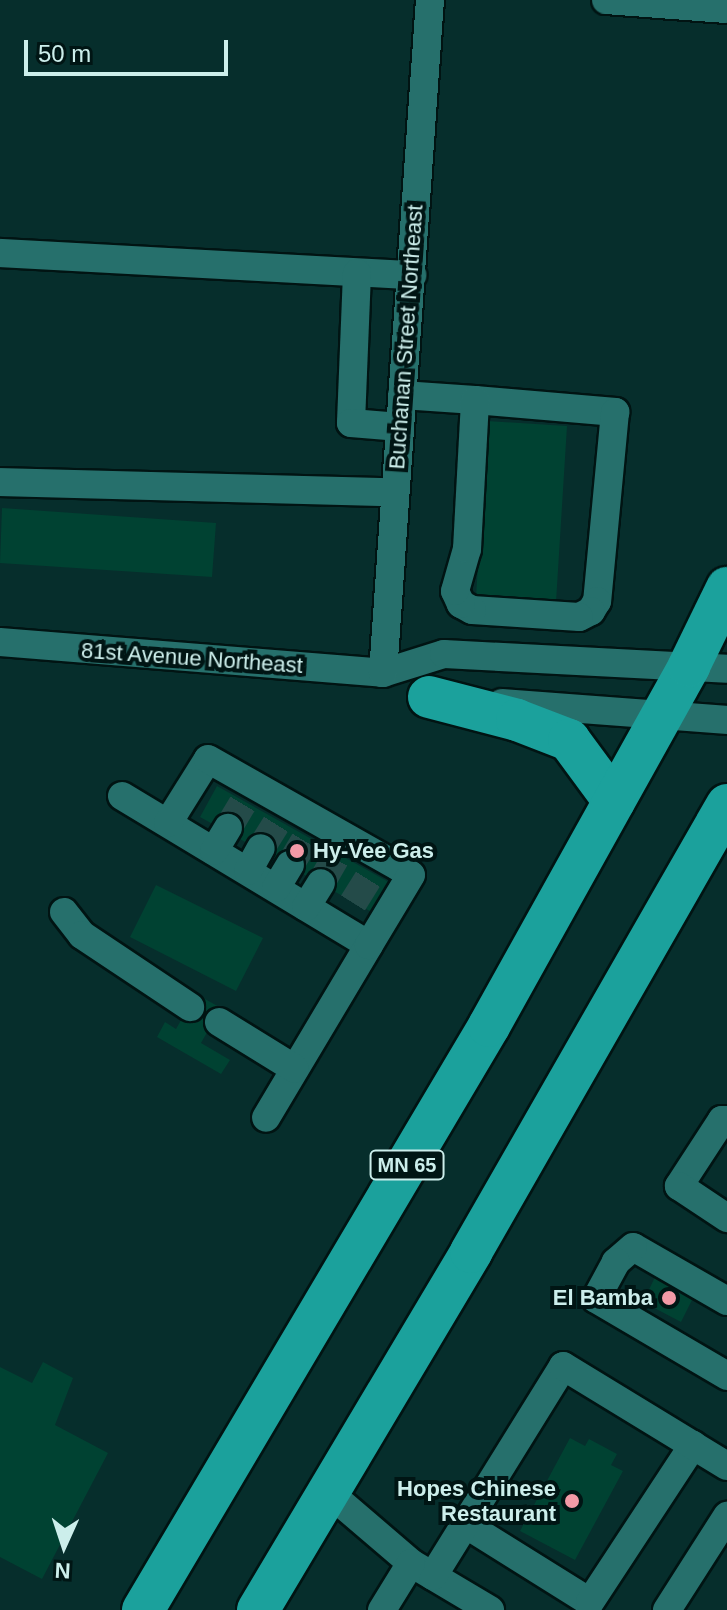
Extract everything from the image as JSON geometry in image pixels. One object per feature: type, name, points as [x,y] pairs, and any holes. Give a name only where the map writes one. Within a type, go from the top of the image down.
[{"type":"highway","name":"MN 65","points":[[143,1610],[489,1026],[662,715],[708,668],[727,588]]},
{"type":"highway","points":[[429,697],[517,720],[569,740],[614,801]]},
{"type":"highway","points":[[258,1610],[471,1252],[727,805]]},
{"type":"street","name":"Buchanan Street Northeast","points":[[383,673],[430,0]]},
{"type":"street","points":[[606,0],[727,9]]},
{"type":"street","points":[[0,253],[412,275]]},
{"type":"street","points":[[357,273],[351,423],[400,427]]},
{"type":"street","points":[[402,395],[475,400],[615,412],[597,601],[591,611],[579,617],[472,610],[461,604],[455,591],[467,549],[475,400]]},
{"type":"street","points":[[0,482],[395,492]]},
{"type":"street","name":"81st Avenue Northeast","points":[[0,642],[383,673],[444,654],[708,668]]},
{"type":"street","name":"81st Avenue Northeast","points":[[383,673],[429,697],[727,720]]},
{"type":"street","points":[[168,823],[208,759],[250,791],[343,846],[377,865],[411,875],[266,1118]]},
{"type":"street","points":[[122,796],[168,823],[221,839],[283,876],[346,915],[369,945]]},
{"type":"street","points":[[64,912],[82,935],[147,983],[190,1007]]},
{"type":"street","points":[[219,1022],[295,1069]]},
{"type":"street","points":[[727,1120],[722,1120],[679,1186],[727,1218]]},
{"type":"street","points":[[727,1301],[633,1247],[616,1262],[596,1299],[727,1376]]},
{"type":"street","points":[[382,1610],[465,1524],[563,1366],[727,1466]]},
{"type":"street","points":[[465,1524],[590,1602],[693,1445]]},
{"type":"street","points":[[327,1491],[422,1570],[490,1610]]},
{"type":"street","points":[[667,1610],[727,1516]]},
{"type":"building","points":[[487,421],[567,426],[556,602],[476,597]]},
{"type":"building","points":[[2,508],[216,523],[212,577],[0,563]]},
{"type":"building","name":"Hy-Vee Gas","points":[[217,786],[394,885],[377,915],[200,817]]},
{"type":"building","points":[[156,885],[263,938],[236,991],[130,937]]},
{"type":"building","points":[[196,994],[221,1008],[201,1043],[230,1060],[221,1074],[157,1037],[165,1022],[176,1029]]},
{"type":"building","name":"El Bamba","points":[[656,1275],[695,1294],[681,1322],[643,1302]]},
{"type":"building","points":[[43,1362],[73,1378],[55,1425],[108,1453],[42,1579],[0,1557],[0,1367],[32,1383]]},
{"type":"building","name":"Hopes Chinese Restaurant","points":[[570,1438],[585,1446],[589,1439],[617,1454],[611,1465],[623,1471],[575,1560],[520,1531]]},
{"type":"tunnel","points":[[228,828],[246,798]]},
{"type":"tunnel","points":[[261,848],[280,818]]},
{"type":"tunnel","points":[[290,865],[308,835]]},
{"type":"tunnel","points":[[321,883],[338,853]]},
{"type":"tunnel","points":[[353,903],[372,873]]},
{"type":"place","name":"Hy-Vee Gas","points":[[297,851]]},
{"type":"place","name":"El Bamba","points":[[669,1298]]},
{"type":"place","name":"Hopes Chinese Restaurant","points":[[572,1501]]}]
